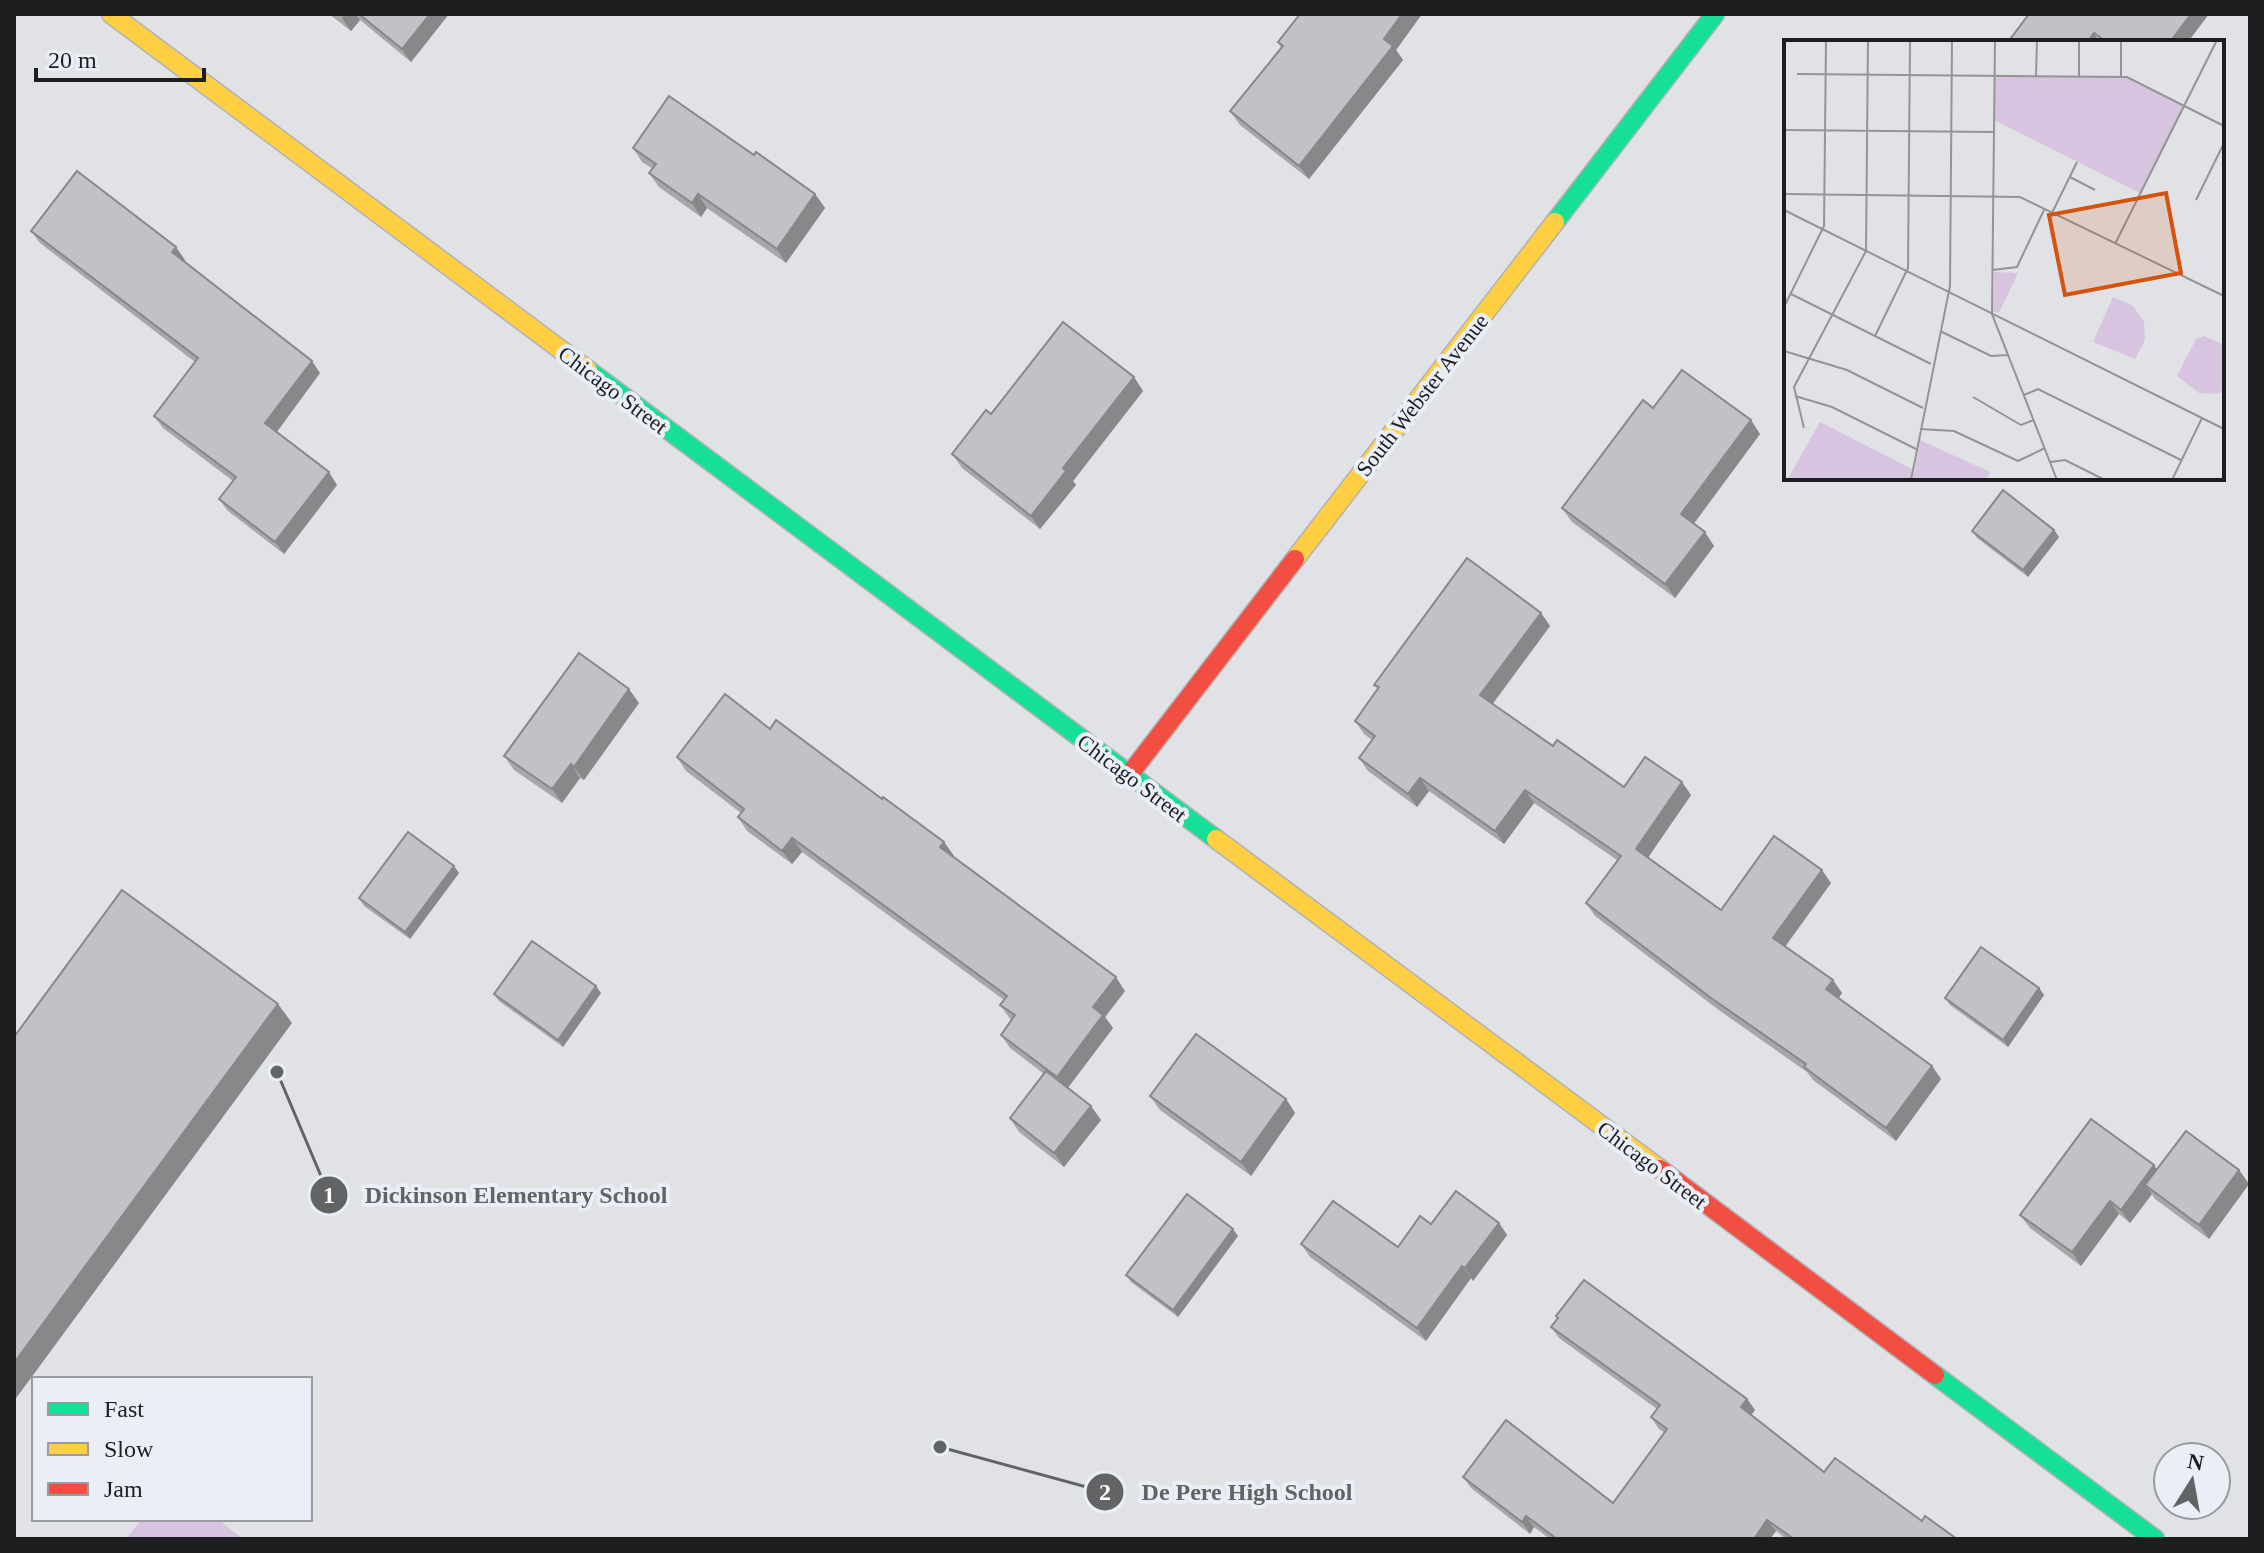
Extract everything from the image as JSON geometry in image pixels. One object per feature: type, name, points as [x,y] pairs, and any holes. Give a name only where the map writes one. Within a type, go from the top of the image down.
[{"type":"street","name":"Chicago Street","points":[[111,14],[2155,1539]]},
{"type":"street","name":"South Webster Avenue","points":[[1129,775],[1715,14]]},
{"type":"shaded area","points":[[140,1521],[220,1521],[243,1539],[126,1539]]},
{"type":"building","points":[[359,14],[430,14],[402,49]]},
{"type":"building","points":[[1300,14],[1402,14],[1384,39],[1393,46],[1299,166],[1230,111],[1283,46],[1278,42]]},
{"type":"building","points":[[2029,14],[2191,14],[2172,40],[2103,40],[2094,33],[2089,40],[2010,40]]},
{"type":"building","points":[[669,96],[815,194],[777,249],[698,194],[692,203],[649,173],[656,164],[633,148]]},
{"type":"building","points":[[77,171],[176,247],[172,252],[312,361],[265,423],[329,472],[275,542],[219,499],[236,477],[154,416],[198,358],[31,231]]},
{"type":"building","points":[[1063,322],[1134,377],[1063,468],[1066,471],[1031,516],[952,454],[986,410],[991,414]]},
{"type":"building","points":[[1682,370],[1751,420],[1681,514],[1705,532],[1665,584],[1562,508],[1643,400],[1653,408]]},
{"type":"building","points":[[2003,490],[2054,530],[2023,570],[1972,531]]},
{"type":"building","points":[[1467,558],[1541,613],[1480,695],[1553,746],[1557,740],[1624,787],[1645,757],[1682,782],[1636,849],[1721,910],[1774,836],[1822,870],[1773,938],[1833,980],[1826,989],[1932,1066],[1886,1128],[1804,1067],[1806,1064],[1711,998],[1586,903],[1621,856],[1525,790],[1495,831],[1420,778],[1408,794],[1359,758],[1375,736],[1355,721],[1379,687],[1374,685]]},
{"type":"building","points":[[579,653],[629,689],[574,767],[571,764],[552,789],[504,756]]},
{"type":"building","points":[[725,694],[770,729],[776,720],[883,797],[944,842],[940,847],[1116,977],[1093,1007],[1103,1015],[1057,1077],[1001,1035],[1015,1015],[1000,1005],[1007,996],[792,838],[782,851],[738,817],[744,809],[677,757]]},
{"type":"building","points":[[408,832],[454,866],[405,932],[359,898]]},
{"type":"building","points":[[122,890],[278,1004],[14,1363],[14,1037]]},
{"type":"building","points":[[532,941],[596,986],[558,1040],[494,994]]},
{"type":"building","points":[[1981,947],[2039,988],[2003,1040],[1945,998]]},
{"type":"building","points":[[1196,1034],[1286,1099],[1241,1162],[1150,1096]]},
{"type":"building","points":[[1046,1071],[1091,1106],[1054,1153],[1010,1118]]},
{"type":"building","points":[[2091,1119],[2154,1165],[2121,1210],[2110,1201],[2072,1252],[2020,1215]]},
{"type":"building","points":[[2186,1131],[2239,1170],[2199,1225],[2145,1185]]},
{"type":"building","points":[[1456,1191],[1499,1223],[1465,1268],[1462,1266],[1417,1328],[1301,1244],[1333,1201],[1398,1247],[1420,1216],[1431,1224]]},
{"type":"building","points":[[1187,1194],[1233,1229],[1173,1310],[1126,1275]]},
{"type":"building","points":[[1584,1280],[1747,1399],[1741,1407],[1824,1472],[1835,1458],[1922,1521],[1925,1516],[1957,1539],[1794,1539],[1767,1520],[1754,1539],[1557,1539],[1526,1516],[1522,1522],[1463,1477],[1506,1420],[1613,1503],[1667,1429],[1651,1417],[1660,1405],[1551,1327]]},
{"type":"traffic: fast","points":[[1555,222],[1715,14]]},
{"type":"traffic: fast","points":[[588,370],[1216,839]]},
{"type":"traffic: fast","points":[[1935,1375],[2155,1539]]},
{"type":"traffic: slow","points":[[111,14],[588,370]]},
{"type":"traffic: slow","points":[[1295,559],[1555,222]]},
{"type":"traffic: slow","points":[[1216,839],[1660,1169]]},
{"type":"traffic: jam","points":[[1129,775],[1295,559]]},
{"type":"traffic: jam","points":[[1660,1169],[1935,1375]]},
{"type":"place","name":"Dickinson Elementary School","points":[[277,1072]]},
{"type":"place","name":"De Pere High School","points":[[940,1447]]}]
